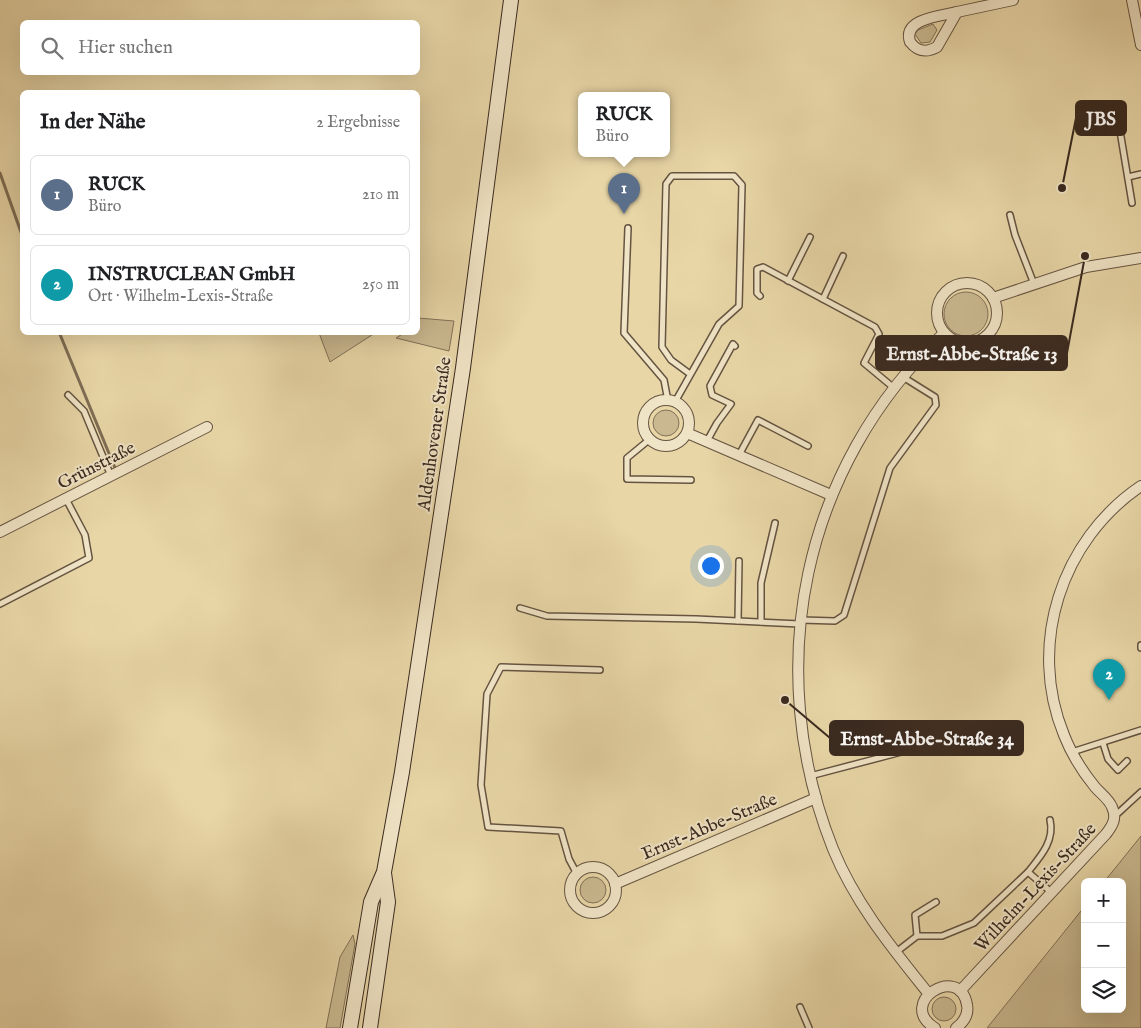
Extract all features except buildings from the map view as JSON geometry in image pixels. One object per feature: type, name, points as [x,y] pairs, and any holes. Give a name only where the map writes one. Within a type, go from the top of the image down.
[{"type":"main road","name":"Aldenhovener Straße","points":[[350,1028],[371,902],[384,872],[402,772],[463,368],[511,0]]},
{"type":"main road","name":"Aldenhovener Straße","points":[[370,1028],[388,902],[384,872]]},
{"type":"street","points":[[957,12],[937,47],[924,51],[918,50],[910,42],[910,29],[915,23],[957,12],[1013,0]]},
{"type":"street","points":[[1132,0],[1141,43]]},
{"type":"street","points":[[993,298],[1086,267],[1141,258]]},
{"type":"street","points":[[963,284],[972,284],[981,287],[993,298],[997,317],[990,332],[984,338],[976,342],[959,342],[944,332],[940,325],[938,307],[947,291],[963,284]]},
{"type":"street","points":[[928,993],[895,953],[868,914],[834,850],[810,776],[798,698],[796,660],[807,576],[816,537],[831,495],[869,422],[903,377],[944,332]]},
{"type":"street","points":[[671,401],[686,412],[688,418],[687,433],[683,439],[670,446],[663,446],[650,439],[644,427],[646,413],[657,403],[671,401]]},
{"type":"street","name":"Grünstraße","points":[[0,532],[207,428]]},
{"type":"street","points":[[687,433],[831,495]]},
{"type":"street","name":"Wilhelm-Lexis-Straße","points":[[960,991],[1114,824],[1115,817],[1112,805],[1094,786],[1072,752],[1064,734],[1053,702],[1048,664],[1051,629],[1058,595],[1073,561],[1093,528],[1121,500],[1141,486]]},
{"type":"street","name":"Ernst-Abbe-Straße","points":[[615,884],[816,798]]},
{"type":"street","points":[[599,868],[606,872],[615,884],[615,898],[611,905],[599,913],[584,912],[578,907],[571,894],[570,887],[577,874],[584,870],[599,868]]},
{"type":"street","points":[[930,1027],[923,1009],[928,993],[941,986],[948,986],[960,991],[965,997],[968,1011],[966,1018],[956,1028]]},
{"type":"lane","points":[[1119,125],[1132,203]]},
{"type":"lane","points":[[1128,177],[1141,174]]},
{"type":"lane","points":[[671,401],[690,374],[720,324],[740,306],[742,185],[734,176],[672,176],[666,184],[662,347],[671,360],[690,374]]},
{"type":"lane","points":[[1010,215],[1015,235],[1034,284]]},
{"type":"lane","points":[[628,228],[624,333],[664,380],[671,401]]},
{"type":"lane","points":[[788,280],[810,237]]},
{"type":"lane","points":[[822,299],[843,256]]},
{"type":"lane","points":[[760,296],[757,293],[757,269],[763,267],[875,327],[879,334],[864,364],[895,388]]},
{"type":"lane","points":[[707,442],[717,423],[731,404],[712,395],[710,386],[733,344],[735,346]]},
{"type":"lane","points":[[520,608],[547,616],[761,622],[835,621],[844,615],[890,468],[936,405],[935,397],[903,377]]},
{"type":"lane","points":[[68,395],[84,411],[111,476]]},
{"type":"lane","points":[[739,455],[758,420],[808,446]]},
{"type":"lane","points":[[650,439],[627,458],[627,478],[691,480]]},
{"type":"lane","points":[[0,604],[89,558],[85,535],[66,499]]},
{"type":"lane","points":[[761,622],[761,583],[775,523]]},
{"type":"lane","points":[[738,621],[739,561]]},
{"type":"lane","points":[[577,874],[561,831],[488,827],[481,786],[487,694],[501,667],[600,670]]},
{"type":"lane","points":[[1072,752],[1141,730]]},
{"type":"lane","points":[[1103,743],[1108,759],[1118,770],[1127,761]]},
{"type":"lane","points":[[810,776],[909,750]]},
{"type":"lane","points":[[1115,817],[1141,792]]},
{"type":"lane","points":[[895,953],[917,936],[942,936],[974,923],[1028,872],[1046,850],[1052,828],[1050,820]]},
{"type":"lane","points":[[1028,872],[1052,892]]},
{"type":"lane","points":[[917,936],[915,915],[936,902]]},
{"type":"lane","points":[[800,1007],[809,1028]]},
{"type":"shaded area","points":[[933,24],[937,30],[930,42],[921,43],[915,34],[918,30]]},
{"type":"shaded area","points":[[962,292],[970,292],[982,298],[988,314],[982,330],[970,336],[962,336],[950,330],[944,318],[944,310],[950,298]]},
{"type":"shaded area","points":[[420,318],[454,321],[449,351],[396,338],[401,335],[420,335]]},
{"type":"shaded area","points":[[320,335],[372,335],[330,362]]},
{"type":"shaded area","points":[[666,410],[675,414],[679,423],[675,432],[666,436],[657,432],[653,423],[657,414]]},
{"type":"shaded area","points":[[1141,836],[1141,1028],[987,1028],[1081,911],[1081,1013],[1126,1013],[1126,878],[1107,878]]},
{"type":"shaded area","points":[[593,877],[602,881],[606,890],[602,899],[593,903],[584,899],[580,890],[584,881]]},
{"type":"shaded area","points":[[353,935],[355,944],[340,1028],[326,1028],[340,957]]},
{"type":"shaded area","points":[[944,997],[953,1000],[956,1009],[953,1018],[944,1021],[935,1018],[932,1009],[935,1000]]},
{"type":"waterway","points":[[0,173],[20,229]]},
{"type":"waterway","points":[[60,335],[115,468]]},
{"type":"place","name":"JBS","points":[[1062,188]]},
{"type":"place","name":"RUCK","points":[[624,214]]},
{"type":"place","name":"Ernst-Abbe-Straße 13","points":[[1085,256]]},
{"type":"place","name":"Ernst-Abbe-Straße 34","points":[[785,700]]},
{"type":"place","name":"INSTRUCLEAN GmbH","points":[[1109,700]]}]
